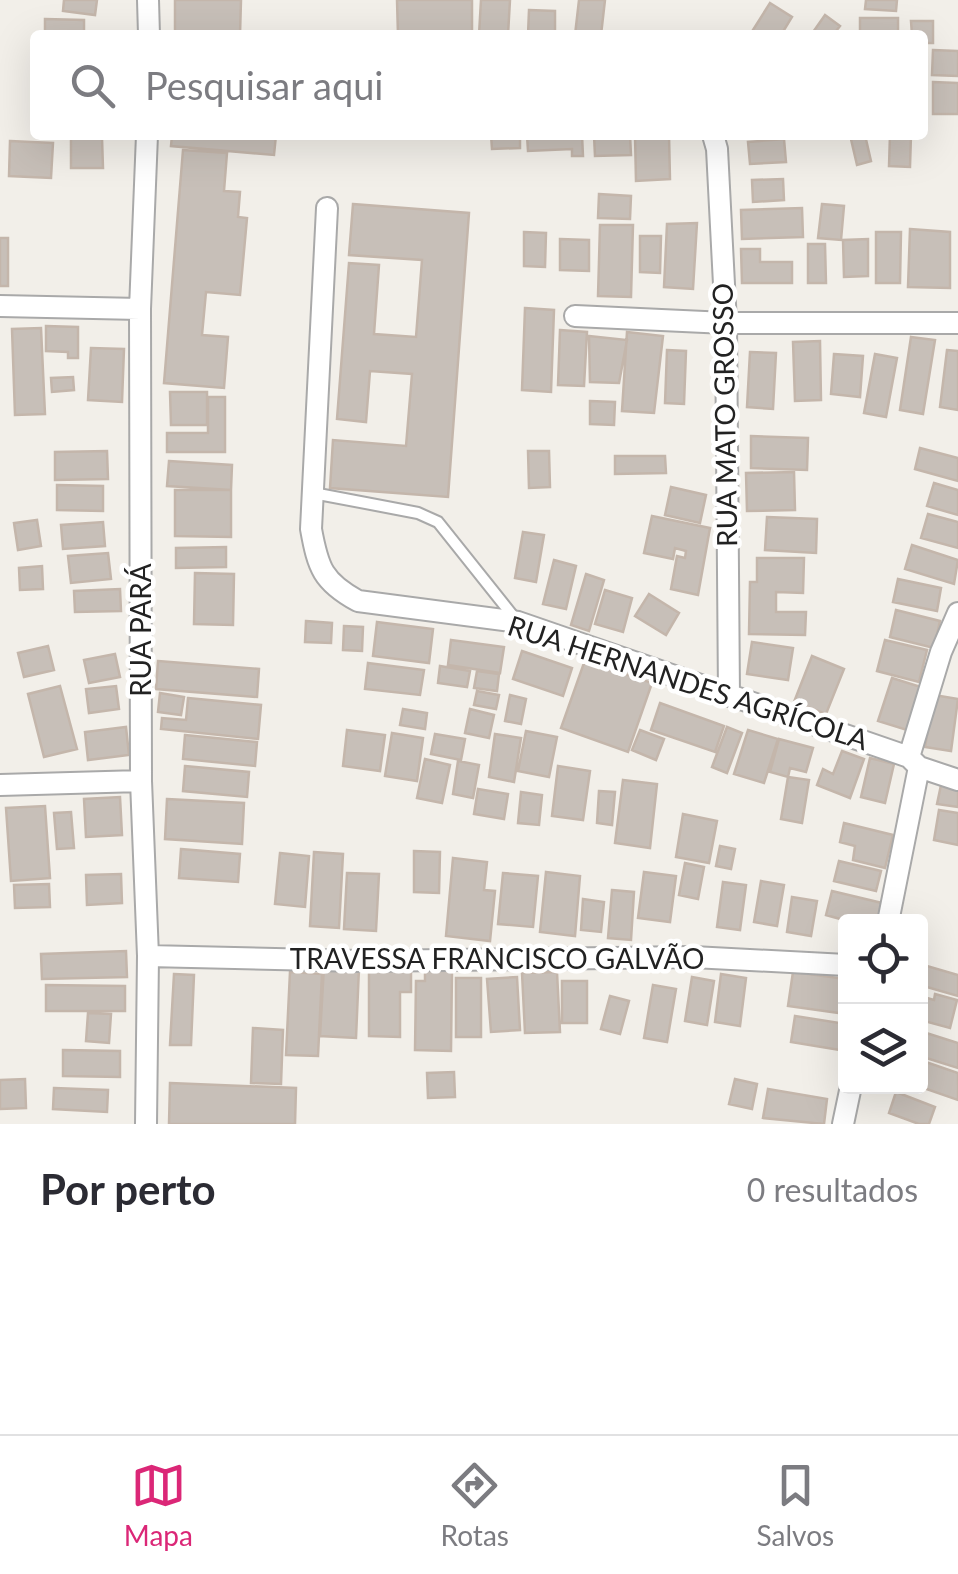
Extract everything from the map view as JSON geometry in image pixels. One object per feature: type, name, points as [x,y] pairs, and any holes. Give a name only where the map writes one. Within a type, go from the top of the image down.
[{"type":"street","points":[[148,0],[148,30]]},
{"type":"street","name":"RUA PARÁ","points":[[146,140],[140,309],[141,781],[148,956],[146,1124]]},
{"type":"street","name":"RUA MATO GROSSO","points":[[714,140],[726,323],[729,696]]},
{"type":"street","name":"RUA HERNANDES AGRÍCOLA","points":[[327,208],[311,529],[317,564],[336,589],[358,601],[518,622],[958,780]]},
{"type":"street","points":[[0,306],[140,309]]},
{"type":"street","points":[[575,316],[726,323],[958,323]]},
{"type":"street","points":[[889,914],[914,762],[941,652],[958,613]]},
{"type":"street","points":[[0,786],[141,781]]},
{"type":"street","name":"TRAVESSA FRANCISCO GALVÃO","points":[[148,956],[360,961],[693,957],[838,965]]},
{"type":"street","points":[[843,1124],[849,1094]]},
{"type":"lane","points":[[313,494],[418,513],[438,522],[518,622]]},
{"type":"building","points":[[64,0],[97,0],[95,15],[63,11]]},
{"type":"building","points":[[175,0],[241,0],[240,30],[175,30]]},
{"type":"building","points":[[397,0],[472,0],[472,30],[398,30]]},
{"type":"building","points":[[481,0],[510,0],[508,30],[479,30]]},
{"type":"building","points":[[579,0],[605,0],[602,30],[576,30]]},
{"type":"building","points":[[866,0],[897,0],[896,11],[865,9]]},
{"type":"building","points":[[770,3],[792,17],[784,30],[753,30]]},
{"type":"building","points":[[529,10],[555,11],[555,30],[528,30]]},
{"type":"building","points":[[825,15],[840,26],[837,30],[814,30]]},
{"type":"building","points":[[860,18],[898,18],[898,30],[860,30]]},
{"type":"building","points":[[45,19],[84,20],[84,30],[45,30]]},
{"type":"building","points":[[911,21],[933,21],[933,43],[928,43],[928,30],[912,30]]},
{"type":"building","points":[[933,50],[958,51],[958,76],[932,75]]},
{"type":"building","points":[[933,82],[958,83],[958,114],[933,114]]},
{"type":"building","points":[[71,140],[102,140],[103,168],[71,168]]},
{"type":"building","points":[[172,140],[276,140],[274,155],[171,146]]},
{"type":"building","points":[[491,140],[520,140],[520,148],[492,149]]},
{"type":"building","points":[[527,140],[582,140],[583,156],[572,156],[572,149],[528,151]]},
{"type":"building","points":[[594,140],[630,140],[631,155],[595,156]]},
{"type":"building","points":[[635,140],[669,140],[670,179],[636,181]]},
{"type":"building","points":[[784,140],[786,162],[750,164],[748,142]]},
{"type":"building","points":[[851,140],[866,140],[871,161],[857,165]]},
{"type":"building","points":[[890,140],[911,140],[910,167],[889,166]]},
{"type":"building","points":[[10,141],[53,143],[51,178],[9,176]]},
{"type":"building","points":[[183,150],[227,153],[224,191],[240,192],[238,217],[247,218],[240,295],[206,292],[202,335],[228,337],[224,388],[164,383]]},
{"type":"building","points":[[783,179],[784,200],[753,202],[752,180]]},
{"type":"building","points":[[599,194],[631,196],[630,219],[598,218]]},
{"type":"building","points":[[353,204],[469,213],[448,497],[330,488],[333,440],[406,446],[412,374],[370,371],[366,422],[337,419],[349,263],[379,265],[374,334],[416,337],[422,260],[349,255]]},
{"type":"building","points":[[822,204],[844,206],[841,240],[818,238]]},
{"type":"building","points":[[802,208],[803,237],[742,239],[741,210]]},
{"type":"building","points":[[697,223],[693,289],[664,287],[667,224]]},
{"type":"building","points":[[600,225],[633,225],[631,297],[598,296]]},
{"type":"building","points":[[910,229],[950,232],[950,288],[908,287]]},
{"type":"building","points":[[524,232],[546,233],[545,267],[524,266]]},
{"type":"building","points":[[876,232],[901,232],[900,283],[876,283]]},
{"type":"building","points":[[640,236],[661,236],[660,273],[640,272]]},
{"type":"building","points":[[0,238],[8,238],[8,286],[0,286]]},
{"type":"building","points":[[560,239],[589,240],[589,271],[560,270]]},
{"type":"building","points":[[868,239],[868,276],[844,277],[843,240]]},
{"type":"building","points":[[808,244],[825,244],[826,283],[808,283]]},
{"type":"building","points":[[741,249],[760,249],[760,262],[792,262],[792,283],[742,283]]},
{"type":"building","points":[[525,308],[554,310],[551,392],[522,390]]},
{"type":"building","points":[[46,326],[78,327],[78,358],[68,358],[68,352],[46,351]]},
{"type":"building","points":[[41,328],[45,414],[15,415],[12,329]]},
{"type":"building","points":[[560,330],[587,332],[584,386],[558,385]]},
{"type":"building","points":[[627,332],[663,336],[654,413],[622,411]]},
{"type":"building","points":[[589,336],[627,340],[619,383],[590,382]]},
{"type":"building","points":[[911,337],[935,340],[923,414],[900,410]]},
{"type":"building","points":[[820,341],[821,400],[795,401],[793,342]]},
{"type":"building","points":[[91,348],[124,349],[122,402],[88,400]]},
{"type":"building","points":[[667,350],[686,351],[684,404],[665,403]]},
{"type":"building","points":[[947,350],[958,351],[958,410],[940,407]]},
{"type":"building","points":[[750,352],[776,353],[773,409],[747,407]]},
{"type":"building","points":[[834,354],[863,356],[860,397],[831,394]]},
{"type":"building","points":[[875,354],[897,358],[886,417],[864,413]]},
{"type":"building","points":[[73,377],[74,390],[52,392],[51,378]]},
{"type":"building","points":[[170,392],[207,392],[207,425],[171,425]]},
{"type":"building","points":[[208,397],[225,397],[225,452],[167,452],[167,433],[208,433]]},
{"type":"building","points":[[590,401],[615,402],[614,425],[590,424]]},
{"type":"building","points":[[751,436],[808,438],[807,470],[751,468]]},
{"type":"building","points":[[920,448],[958,458],[958,481],[915,469]]},
{"type":"building","points":[[107,451],[108,479],[55,480],[55,452]]},
{"type":"building","points":[[528,451],[549,451],[550,487],[529,488]]},
{"type":"building","points":[[615,456],[665,456],[666,473],[615,474]]},
{"type":"building","points":[[169,461],[232,465],[231,490],[167,486]]},
{"type":"building","points":[[794,472],[795,510],[747,511],[746,473]]},
{"type":"building","points":[[934,483],[958,490],[958,515],[927,506]]},
{"type":"building","points":[[57,485],[103,486],[103,511],[57,510]]},
{"type":"building","points":[[671,487],[706,495],[700,523],[665,515]]},
{"type":"building","points":[[175,490],[231,490],[231,537],[175,536]]},
{"type":"building","points":[[928,514],[958,522],[958,548],[921,538]]},
{"type":"building","points":[[652,516],[710,528],[698,595],[671,589],[677,556],[685,558],[686,551],[675,548],[673,559],[644,553]]},
{"type":"building","points":[[767,517],[817,519],[816,553],[765,550]]},
{"type":"building","points":[[37,520],[41,546],[18,550],[14,523]]},
{"type":"building","points":[[103,522],[105,546],[63,549],[61,525]]},
{"type":"building","points":[[523,532],[544,535],[536,582],[515,578]]},
{"type":"building","points":[[912,545],[958,560],[954,584],[905,569]]},
{"type":"building","points":[[226,547],[226,567],[176,568],[176,548]]},
{"type":"building","points":[[108,553],[111,579],[71,583],[68,556]]},
{"type":"building","points":[[757,558],[804,558],[803,593],[776,592],[776,612],[806,612],[805,635],[749,634],[750,582],[757,582]]},
{"type":"building","points":[[554,560],[576,566],[566,609],[543,604]]},
{"type":"building","points":[[42,566],[43,589],[20,590],[19,568]]},
{"type":"building","points":[[195,573],[234,574],[233,625],[194,624]]},
{"type":"building","points":[[586,574],[604,580],[589,631],[571,625]]},
{"type":"building","points":[[898,579],[941,588],[937,611],[893,602]]},
{"type":"building","points":[[120,589],[121,611],[75,612],[74,591]]},
{"type":"building","points":[[605,590],[632,598],[623,632],[595,624]]},
{"type":"building","points":[[649,594],[679,613],[666,635],[635,616]]},
{"type":"building","points":[[896,610],[940,621],[934,648],[890,637]]},
{"type":"building","points":[[306,621],[332,623],[331,643],[305,642]]},
{"type":"building","points":[[377,622],[433,629],[429,663],[373,656]]},
{"type":"building","points":[[344,626],[363,627],[362,651],[343,650]]},
{"type":"building","points":[[451,640],[504,647],[500,673],[448,665]]},
{"type":"building","points":[[885,640],[927,650],[919,682],[877,671]]},
{"type":"building","points":[[752,642],[793,648],[788,680],[747,674]]},
{"type":"building","points":[[48,646],[54,670],[24,677],[18,653]]},
{"type":"building","points":[[522,651],[572,668],[563,696],[513,679]]},
{"type":"building","points":[[115,654],[120,677],[89,683],[84,660]]},
{"type":"building","points":[[812,656],[844,669],[826,714],[794,702]]},
{"type":"building","points":[[585,660],[652,683],[628,752],[561,728]]},
{"type":"building","points":[[158,661],[259,669],[257,697],[156,689]]},
{"type":"building","points":[[368,663],[424,670],[420,695],[365,689]]},
{"type":"building","points":[[440,666],[470,671],[467,687],[438,683]]},
{"type":"building","points":[[477,671],[499,674],[497,691],[474,688]]},
{"type":"building","points":[[892,678],[921,687],[907,730],[878,721]]},
{"type":"building","points":[[60,686],[77,749],[44,757],[28,694]]},
{"type":"building","points":[[116,686],[119,709],[89,713],[86,689]]},
{"type":"building","points":[[477,691],[499,695],[496,709],[474,705]]},
{"type":"building","points":[[160,693],[184,697],[181,715],[158,712]]},
{"type":"building","points":[[510,695],[526,699],[521,724],[505,721]]},
{"type":"building","points":[[934,695],[958,699],[951,751],[925,747]]},
{"type":"building","points":[[188,698],[261,705],[258,739],[161,729],[162,718],[186,720]]},
{"type":"building","points":[[660,703],[724,726],[715,752],[651,730]]},
{"type":"building","points":[[403,709],[427,713],[425,729],[400,725]]},
{"type":"building","points":[[470,709],[494,715],[489,738],[465,733]]},
{"type":"building","points":[[126,727],[129,755],[88,760],[85,732]]},
{"type":"building","points":[[727,727],[742,733],[727,773],[712,767]]},
{"type":"building","points":[[347,730],[385,735],[380,771],[343,766]]},
{"type":"building","points":[[640,730],[664,739],[656,760],[632,750]]},
{"type":"building","points":[[748,730],[778,739],[764,783],[734,774]]},
{"type":"building","points":[[526,731],[557,737],[549,777],[518,771]]},
{"type":"building","points":[[392,733],[423,738],[417,781],[385,776]]},
{"type":"building","points":[[435,734],[465,739],[461,760],[431,754]]},
{"type":"building","points":[[495,734],[521,738],[514,782],[489,777]]},
{"type":"building","points":[[185,735],[257,742],[255,766],[183,759]]},
{"type":"building","points":[[779,739],[813,748],[806,772],[790,768],[788,777],[770,772]]},
{"type":"building","points":[[842,751],[864,759],[850,798],[817,785],[823,769],[833,774]]},
{"type":"building","points":[[870,758],[894,764],[885,803],[861,797]]},
{"type":"building","points":[[425,759],[450,765],[442,803],[417,798]]},
{"type":"building","points":[[458,761],[479,765],[473,798],[453,794]]},
{"type":"building","points":[[185,766],[249,772],[247,797],[183,791]]},
{"type":"building","points":[[558,766],[590,771],[583,820],[552,816]]},
{"type":"building","points":[[788,777],[809,780],[802,823],[781,819]]},
{"type":"building","points":[[623,780],[657,784],[650,848],[615,843]]},
{"type":"building","points":[[941,785],[958,787],[958,807],[937,804]]},
{"type":"building","points":[[478,789],[508,794],[504,819],[474,814]]},
{"type":"building","points":[[599,791],[615,792],[612,825],[597,823]]},
{"type":"building","points":[[521,792],[542,795],[539,825],[518,823]]},
{"type":"building","points":[[120,797],[122,835],[86,837],[84,799]]},
{"type":"building","points":[[167,799],[244,803],[242,844],[165,839]]},
{"type":"building","points":[[45,806],[50,878],[11,881],[6,808]]},
{"type":"building","points":[[939,810],[958,813],[958,845],[934,840]]},
{"type":"building","points":[[71,812],[74,848],[57,849],[54,813]]},
{"type":"building","points":[[683,814],[717,821],[709,863],[676,857]]},
{"type":"building","points":[[844,823],[893,835],[885,868],[853,860],[855,846],[840,842]]},
{"type":"building","points":[[720,846],[735,849],[731,869],[716,866]]},
{"type":"building","points":[[181,849],[240,854],[238,882],[179,878]]},
{"type":"building","points":[[414,851],[440,852],[439,893],[414,892]]},
{"type":"building","points":[[314,852],[343,854],[339,928],[310,926]]},
{"type":"building","points":[[280,853],[309,856],[305,907],[275,904]]},
{"type":"building","points":[[453,858],[487,862],[484,890],[495,891],[490,941],[446,936]]},
{"type":"building","points":[[839,861],[881,871],[876,891],[834,881]]},
{"type":"building","points":[[685,863],[704,867],[698,899],[679,895]]},
{"type":"building","points":[[546,872],[580,876],[575,936],[540,932]]},
{"type":"building","points":[[644,872],[676,876],[670,922],[638,918]]},
{"type":"building","points":[[347,873],[379,874],[376,931],[344,929]]},
{"type":"building","points":[[503,873],[538,876],[533,927],[498,924]]},
{"type":"building","points":[[121,874],[122,903],[87,905],[86,875]]},
{"type":"building","points":[[761,881],[784,885],[777,926],[754,922]]},
{"type":"building","points":[[723,882],[746,885],[740,930],[717,927]]},
{"type":"building","points":[[49,884],[50,907],[15,908],[14,885]]},
{"type":"building","points":[[612,890],[634,892],[631,940],[608,938]]},
{"type":"building","points":[[832,891],[882,903],[880,914],[838,914],[838,918],[826,915]]},
{"type":"building","points":[[792,897],[817,901],[811,936],[787,932]]},
{"type":"building","points":[[583,899],[604,902],[601,932],[581,930]]},
{"type":"building","points":[[126,951],[127,977],[42,979],[41,954]]},
{"type":"building","points":[[369,965],[411,966],[411,992],[400,992],[400,1037],[369,1036]]},
{"type":"building","points":[[324,966],[359,968],[356,1038],[320,1036]]},
{"type":"building","points":[[928,966],[958,975],[958,996],[928,987]]},
{"type":"building","points":[[425,970],[452,971],[451,1051],[415,1050],[416,981],[425,981]]},
{"type":"building","points":[[290,972],[322,974],[318,1056],[286,1055]]},
{"type":"building","points":[[557,972],[560,1032],[525,1033],[522,973]]},
{"type":"building","points":[[793,972],[838,978],[838,1013],[788,1006]]},
{"type":"building","points":[[174,974],[194,975],[191,1045],[170,1045]]},
{"type":"building","points":[[721,974],[746,978],[740,1026],[715,1022]]},
{"type":"building","points":[[517,977],[520,1030],[491,1032],[487,979]]},
{"type":"building","points":[[692,977],[714,981],[707,1025],[685,1021]]},
{"type":"building","points":[[456,978],[481,978],[481,1037],[456,1037]]},
{"type":"building","points":[[562,981],[587,981],[587,1023],[562,1023]]},
{"type":"building","points":[[46,985],[125,986],[125,1011],[46,1011]]},
{"type":"building","points":[[653,985],[676,989],[667,1042],[644,1038]]},
{"type":"building","points":[[935,994],[957,1000],[950,1028],[928,1022],[928,998],[934,1000]]},
{"type":"building","points":[[610,996],[629,1001],[620,1034],[601,1029]]},
{"type":"building","points":[[88,1013],[111,1014],[109,1043],[86,1041]]},
{"type":"building","points":[[795,1016],[838,1023],[838,1050],[791,1042]]},
{"type":"building","points":[[253,1028],[283,1030],[281,1084],[251,1083]]},
{"type":"building","points":[[928,1034],[958,1043],[958,1068],[928,1059]]},
{"type":"building","points":[[63,1050],[120,1051],[120,1077],[63,1076]]},
{"type":"building","points":[[928,1063],[958,1073],[958,1100],[928,1090]]},
{"type":"building","points":[[454,1072],[455,1097],[428,1098],[427,1073]]},
{"type":"building","points":[[25,1079],[26,1108],[0,1109],[0,1080]]},
{"type":"building","points":[[735,1079],[757,1084],[752,1109],[729,1104]]},
{"type":"building","points":[[170,1083],[296,1088],[295,1124],[169,1124]]},
{"type":"building","points":[[54,1088],[108,1090],[107,1112],[53,1109]]},
{"type":"building","points":[[768,1089],[827,1099],[824,1124],[763,1118]]},
{"type":"building","points":[[895,1094],[935,1107],[929,1124],[889,1113]]}]
